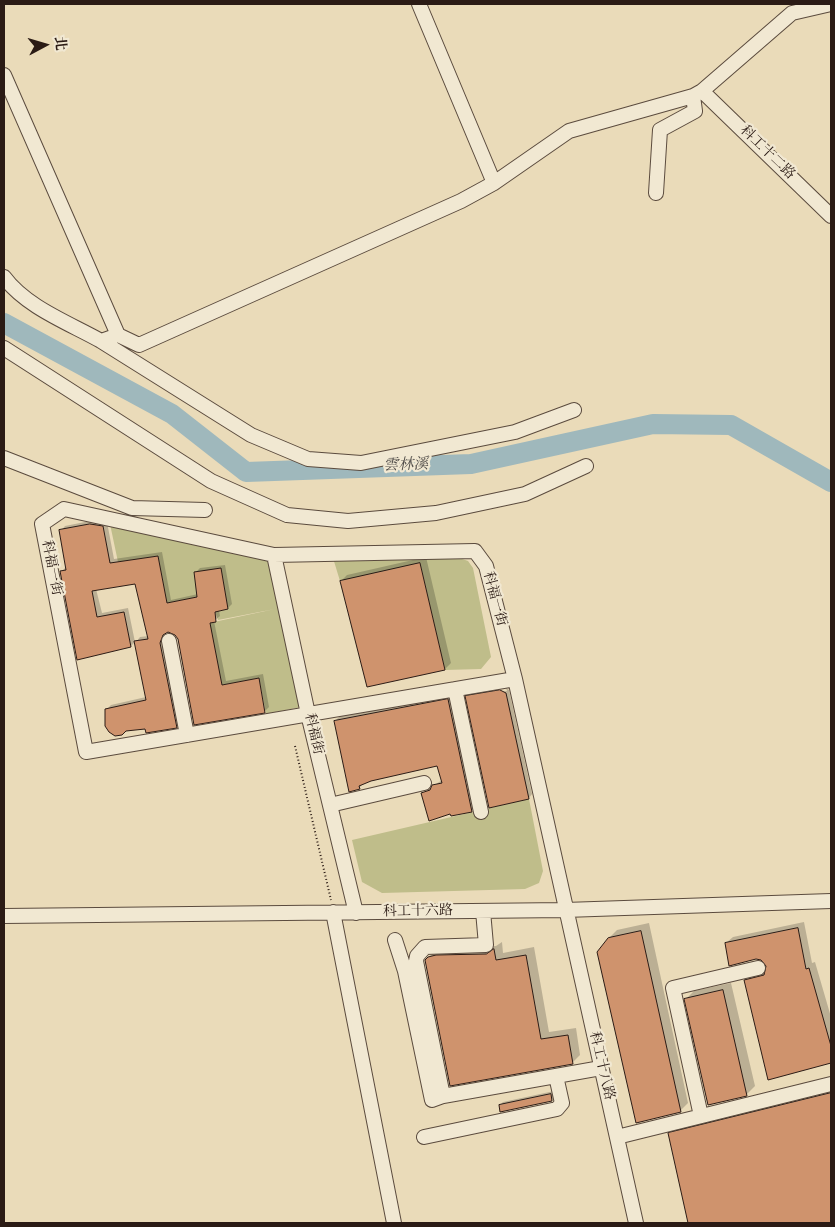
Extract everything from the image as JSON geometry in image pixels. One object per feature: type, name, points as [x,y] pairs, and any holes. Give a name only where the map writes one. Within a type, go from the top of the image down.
[{"type":"street","points":[[419,4],[494,183]]},
{"type":"street","points":[[4,75],[118,334],[139,345],[461,201],[494,183],[569,131],[698,93],[792,9],[831,4]]},
{"type":"street","points":[[656,193],[660,130],[694,111],[698,93]]},
{"type":"street","name":"科工十二路","points":[[698,93],[831,216]]},
{"type":"street","points":[[4,277],[10,286],[36,305],[101,341],[251,435],[308,459],[361,463],[515,432],[574,410]]},
{"type":"street","points":[[101,341],[118,334]]},
{"type":"street","points":[[4,348],[211,481],[287,515],[348,521],[436,513],[525,494],[586,466]]},
{"type":"street","points":[[4,458],[132,508],[205,510]]},
{"type":"street","name":"科福一街","points":[[515,679],[86,752],[42,524],[64,509],[274,555],[475,551],[486,566],[515,679],[565,910]]},
{"type":"street","name":"科福街","points":[[274,555],[308,714],[356,913]]},
{"type":"street","points":[[169,641],[187,735]]},
{"type":"street","points":[[455,689],[481,812]]},
{"type":"street","points":[[330,805],[424,783]]},
{"type":"street","name":"科工十六路","points":[[4,916],[565,910],[831,901]]},
{"type":"street","name":"科工十八路","points":[[565,910],[636,1223]]},
{"type":"street","points":[[443,1096],[416,961],[417,956],[425,947],[486,945],[483,911]]},
{"type":"street","points":[[333,912],[394,1223]]},
{"type":"street","points":[[395,940],[405,972],[432,1100],[443,1096],[601,1068]]},
{"type":"street","points":[[701,1116],[673,988],[758,968]]},
{"type":"street","points":[[424,1137],[557,1109],[562,1103],[556,1076]]},
{"type":"street","points":[[617,1137],[831,1084]]},
{"type":"path","points":[[295,746],[333,912]]},
{"type":"shaded area","points":[[110,524],[274,555],[306,706],[266,714],[259,678],[222,685],[209,623],[275,609],[218,620],[215,612],[228,609],[221,569],[197,597],[167,603],[158,556],[118,562]]},
{"type":"shaded area","points":[[448,554],[468,561],[473,568],[491,657],[481,669],[445,670],[420,563],[340,581],[333,558]]},
{"type":"shaded area","points":[[529,799],[543,871],[539,883],[525,889],[382,893],[362,882],[352,840]]},
{"type":"building","points":[[90,524],[103,526],[110,563],[158,556],[167,603],[197,597],[194,572],[221,568],[228,609],[215,612],[216,622],[210,623],[222,685],[259,678],[265,713],[194,725],[178,639],[175,635],[168,632],[163,635],[160,643],[177,728],[146,733],[145,729],[126,731],[122,735],[115,736],[109,732],[105,726],[105,709],[146,700],[134,641],[148,639],[135,584],[92,591],[97,617],[124,612],[131,647],[77,660],[60,571],[66,570],[59,530]]},
{"type":"building","points":[[420,563],[445,670],[367,687],[340,581]]},
{"type":"building","points":[[500,690],[506,693],[529,799],[489,808],[465,696]]},
{"type":"building","points":[[448,699],[472,812],[451,816],[450,814],[429,821],[421,793],[430,790],[432,785],[442,783],[437,766],[371,781],[359,786],[360,789],[349,792],[334,721]]},
{"type":"building","points":[[798,928],[806,969],[809,968],[831,1046],[831,1063],[768,1080],[744,980],[764,975],[766,966],[761,960],[756,959],[729,966],[725,943]]},
{"type":"building","points":[[641,931],[681,1112],[636,1123],[597,952],[608,938]]},
{"type":"building","points":[[494,949],[496,960],[526,955],[541,1039],[568,1035],[573,1064],[450,1086],[425,960],[436,955],[486,954]]},
{"type":"building","points":[[723,990],[747,1096],[708,1105],[684,999]]},
{"type":"building","points":[[831,1093],[831,1223],[688,1223],[668,1133]]},
{"type":"building","points":[[551,1094],[552,1101],[500,1112],[499,1105]]},
{"type":"waterway","name":"雲林溪","points":[[4,323],[172,414],[246,472],[471,464],[653,424],[731,425],[831,482]]}]
